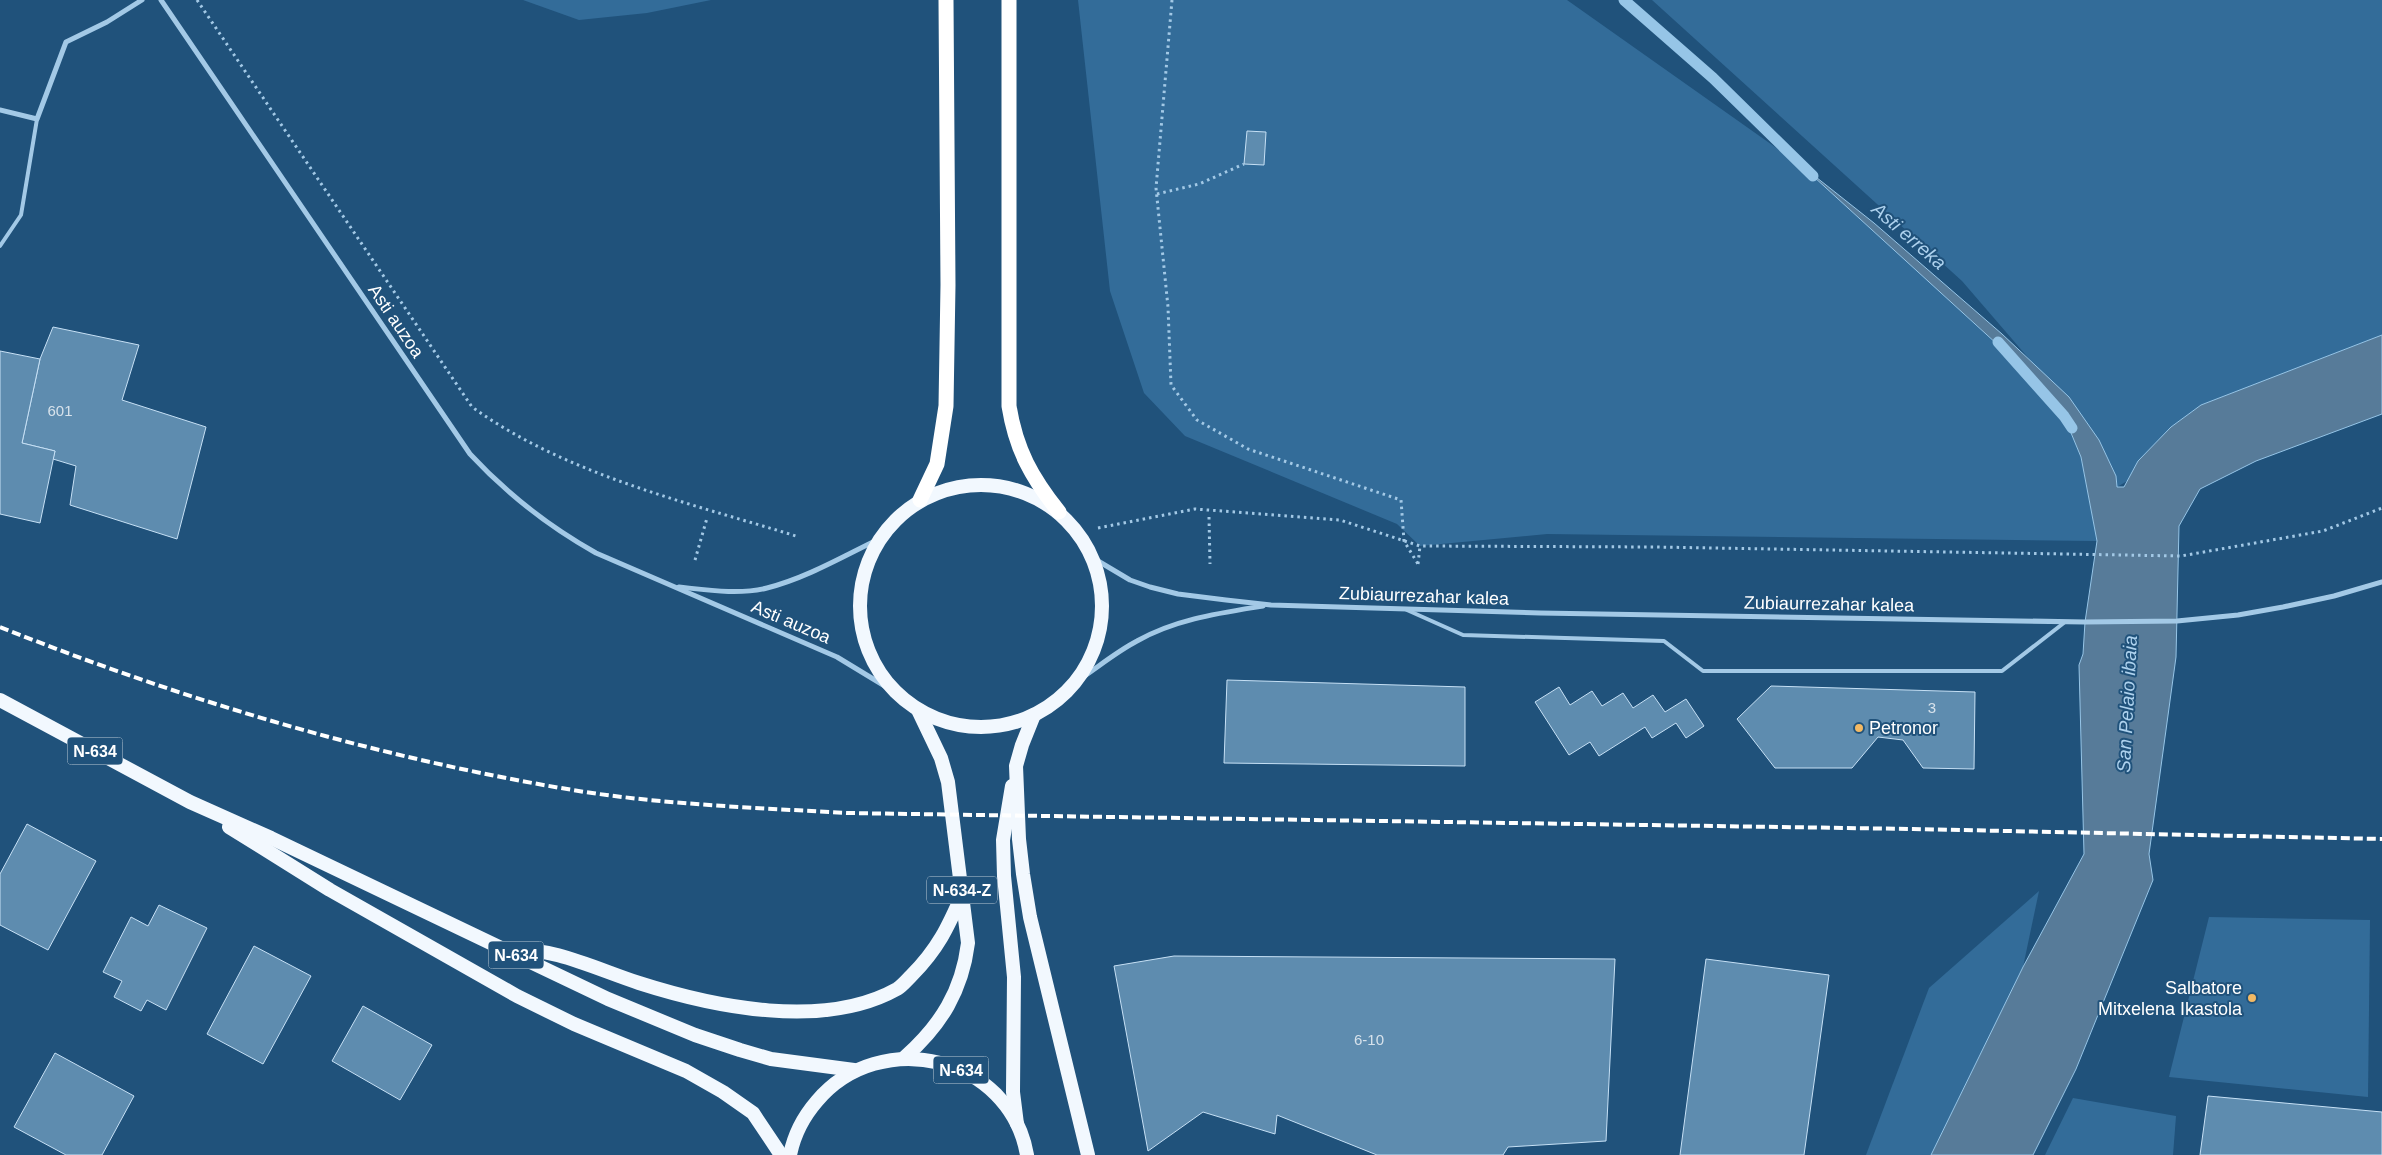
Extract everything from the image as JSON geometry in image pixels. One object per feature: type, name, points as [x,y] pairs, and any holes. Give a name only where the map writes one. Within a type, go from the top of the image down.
[{"type":"highway","points":[[920,500],[937,464],[946,406],[948,285],[946,0]]},
{"type":"highway","points":[[1009,1],[1009,406],[1014,432],[1028,467],[1040,488],[1079,533],[1093,558],[1100,582],[1103,608],[1096,643],[1090,659],[1076,681],[1057,700],[1034,715],[995,727],[955,725],[918,710],[893,692],[874,666],[862,635],[858,602],[864,570],[878,540],[896,518],[920,500],[954,486],[992,484],[1028,493],[1060,512]]},
{"type":"highway","name":"N-634","points":[[0,700],[190,802],[330,890],[517,996],[574,1024],[686,1071],[724,1092],[754,1113],[781,1155]]},
{"type":"highway","name":"N-634-Z","points":[[905,1057],[924,1040],[954,996],[965,967],[968,942],[948,782],[941,758],[918,710]]},
{"type":"highway","points":[[1034,715],[1016,766],[1019,839],[1030,917],[1088,1155]]},
{"type":"highway","name":"N-634-Z","points":[[1016,766],[1003,840],[1004,876],[1014,977],[1013,1092],[1017,1124]]},
{"type":"highway","name":"N-634","points":[[190,802],[271,838],[608,999],[694,1035],[771,1059],[854,1070]]},
{"type":"highway","points":[[504,949],[545,951],[679,996],[750,1008],[799,1011],[836,1009],[864,1002],[898,988],[939,944],[963,893]]},
{"type":"highway","name":"N-634","points":[[790,1155],[792,1144],[806,1114],[827,1089],[854,1070],[879,1061],[905,1057],[939,1061],[970,1074],[997,1096],[1017,1124],[1027,1155]]},
{"type":"street","points":[[0,110],[37,119],[66,42],[107,22],[142,0]]},
{"type":"street","name":"Asti auzoa","points":[[161,0],[470,454],[497,483],[528,510],[560,533],[622,566],[837,657],[893,692]]},
{"type":"street","name":"Asti auzoa","points":[[673,587],[723,592],[766,588],[804,575],[878,540]]},
{"type":"street","name":"Zubiaurrezahar kalea","points":[[1093,558],[1130,580],[1168,592],[1271,605],[2065,622],[2177,621],[2238,615],[2334,596],[2382,582]]},
{"type":"street","name":"Zubiaurrezahar kalea","points":[[1076,681],[1138,640],[1170,626],[1208,615],[1271,605]]},
{"type":"lane","points":[[0,246],[21,215],[37,119]]},
{"type":"lane","points":[[1405,609],[1463,635],[1664,641],[1703,671],[2002,670],[2065,622]]},
{"type":"path","points":[[197,0],[472,407],[498,426],[582,466],[646,490],[796,536]]},
{"type":"path","points":[[1172,0],[1157,194],[1168,307],[1171,386],[1197,420],[1248,449],[1401,500],[1404,541],[1418,564],[1420,546]]},
{"type":"path","points":[[1157,194],[1198,184],[1244,164]]},
{"type":"path","points":[[1098,528],[1194,509],[1340,520],[1420,546],[1665,547],[2181,556],[2322,531],[2382,508]]},
{"type":"path","points":[[1209,517],[1210,564]]},
{"type":"path","points":[[695,560],[707,518]]},
{"type":"shaded area","points":[[523,0],[711,0],[647,13],[579,20]]},
{"type":"shaded area","points":[[1078,0],[1567,0],[1802,166],[2044,387],[2064,416],[2081,457],[2097,541],[1547,534],[1420,546],[1397,524],[1185,436],[1144,393],[1110,291]]},
{"type":"shaded area","points":[[1652,0],[2382,0],[2382,335],[2201,405],[2171,427],[2138,461],[2129,480],[2117,487],[2116,476],[2099,440],[1962,281]]},
{"type":"shaded area","points":[[2039,891],[2023,967],[1931,1155],[1866,1155],[1929,988]]},
{"type":"shaded area","points":[[2209,917],[2370,920],[2368,1097],[2169,1077]]},
{"type":"shaded area","points":[[2073,1098],[2176,1116],[2173,1155],[2045,1155]]},
{"type":"water","name":"San Pelaio ibaia","points":[[1802,166],[1874,223],[2002,334],[2069,397],[2099,440],[2116,476],[2117,487],[2124,487],[2138,461],[2171,427],[2201,405],[2382,335],[2382,414],[2256,461],[2200,489],[2179,526],[2176,657],[2149,854],[2153,880],[2076,1069],[2033,1155],[1931,1155],[2023,967],[2084,854],[2079,665],[2083,654],[2085,622],[2097,541],[2081,457],[2064,416],[2044,387]]},
{"type":"building","points":[[1247,131],[1266,132],[1264,165],[1244,164]]},
{"type":"building","points":[[53,327],[139,345],[122,400],[206,427],[177,539],[70,505],[76,466],[53,459],[55,451],[22,443],[40,359]]},
{"type":"building","points":[[0,351],[40,359],[22,443],[55,451],[40,523],[0,514]]},
{"type":"building","points":[[1227,680],[1465,687],[1465,766],[1224,763]]},
{"type":"building","name":"Petronor","points":[[1771,686],[1975,692],[1974,769],[1923,768],[1903,740],[1878,737],[1852,768],[1775,768],[1737,719]]},
{"type":"building","points":[[1559,687],[1570,705],[1592,691],[1602,706],[1623,693],[1633,708],[1653,695],[1665,712],[1686,699],[1704,726],[1686,738],[1676,723],[1652,738],[1645,727],[1599,756],[1590,742],[1569,755],[1535,702]]},
{"type":"building","points":[[27,824],[96,861],[48,950],[0,925],[0,874]]},
{"type":"building","points":[[159,905],[207,928],[166,1010],[147,1000],[141,1011],[114,997],[122,981],[103,972],[131,917],[148,926]]},
{"type":"building","points":[[254,946],[311,976],[263,1064],[207,1034]]},
{"type":"building","points":[[1174,956],[1615,959],[1606,1141],[1508,1147],[1503,1155],[1377,1155],[1277,1115],[1275,1134],[1203,1112],[1148,1151],[1114,966]]},
{"type":"building","points":[[1706,959],[1829,975],[1804,1155],[1680,1155]]},
{"type":"building","points":[[363,1006],[432,1045],[400,1100],[332,1061]]},
{"type":"building","points":[[55,1053],[134,1096],[102,1155],[66,1155],[14,1127]]},
{"type":"building","points":[[2208,1096],[2382,1112],[2382,1155],[2200,1155]]},
{"type":"waterway","name":"Asti erreka","points":[[1624,0],[1713,78],[1813,176]]},
{"type":"waterway","name":"Asti erreka","points":[[1998,342],[2064,416],[2072,428]]},
{"type":"railway","points":[[0,627],[143,680],[215,704],[362,746],[510,779],[585,792],[683,803],[847,813],[1913,829],[2382,839]]},
{"type":"place","name":"Petronor","points":[[1859,728]]},
{"type":"place","name":"Salbatore Mitxelena Ikastola","points":[[2252,998]]}]
